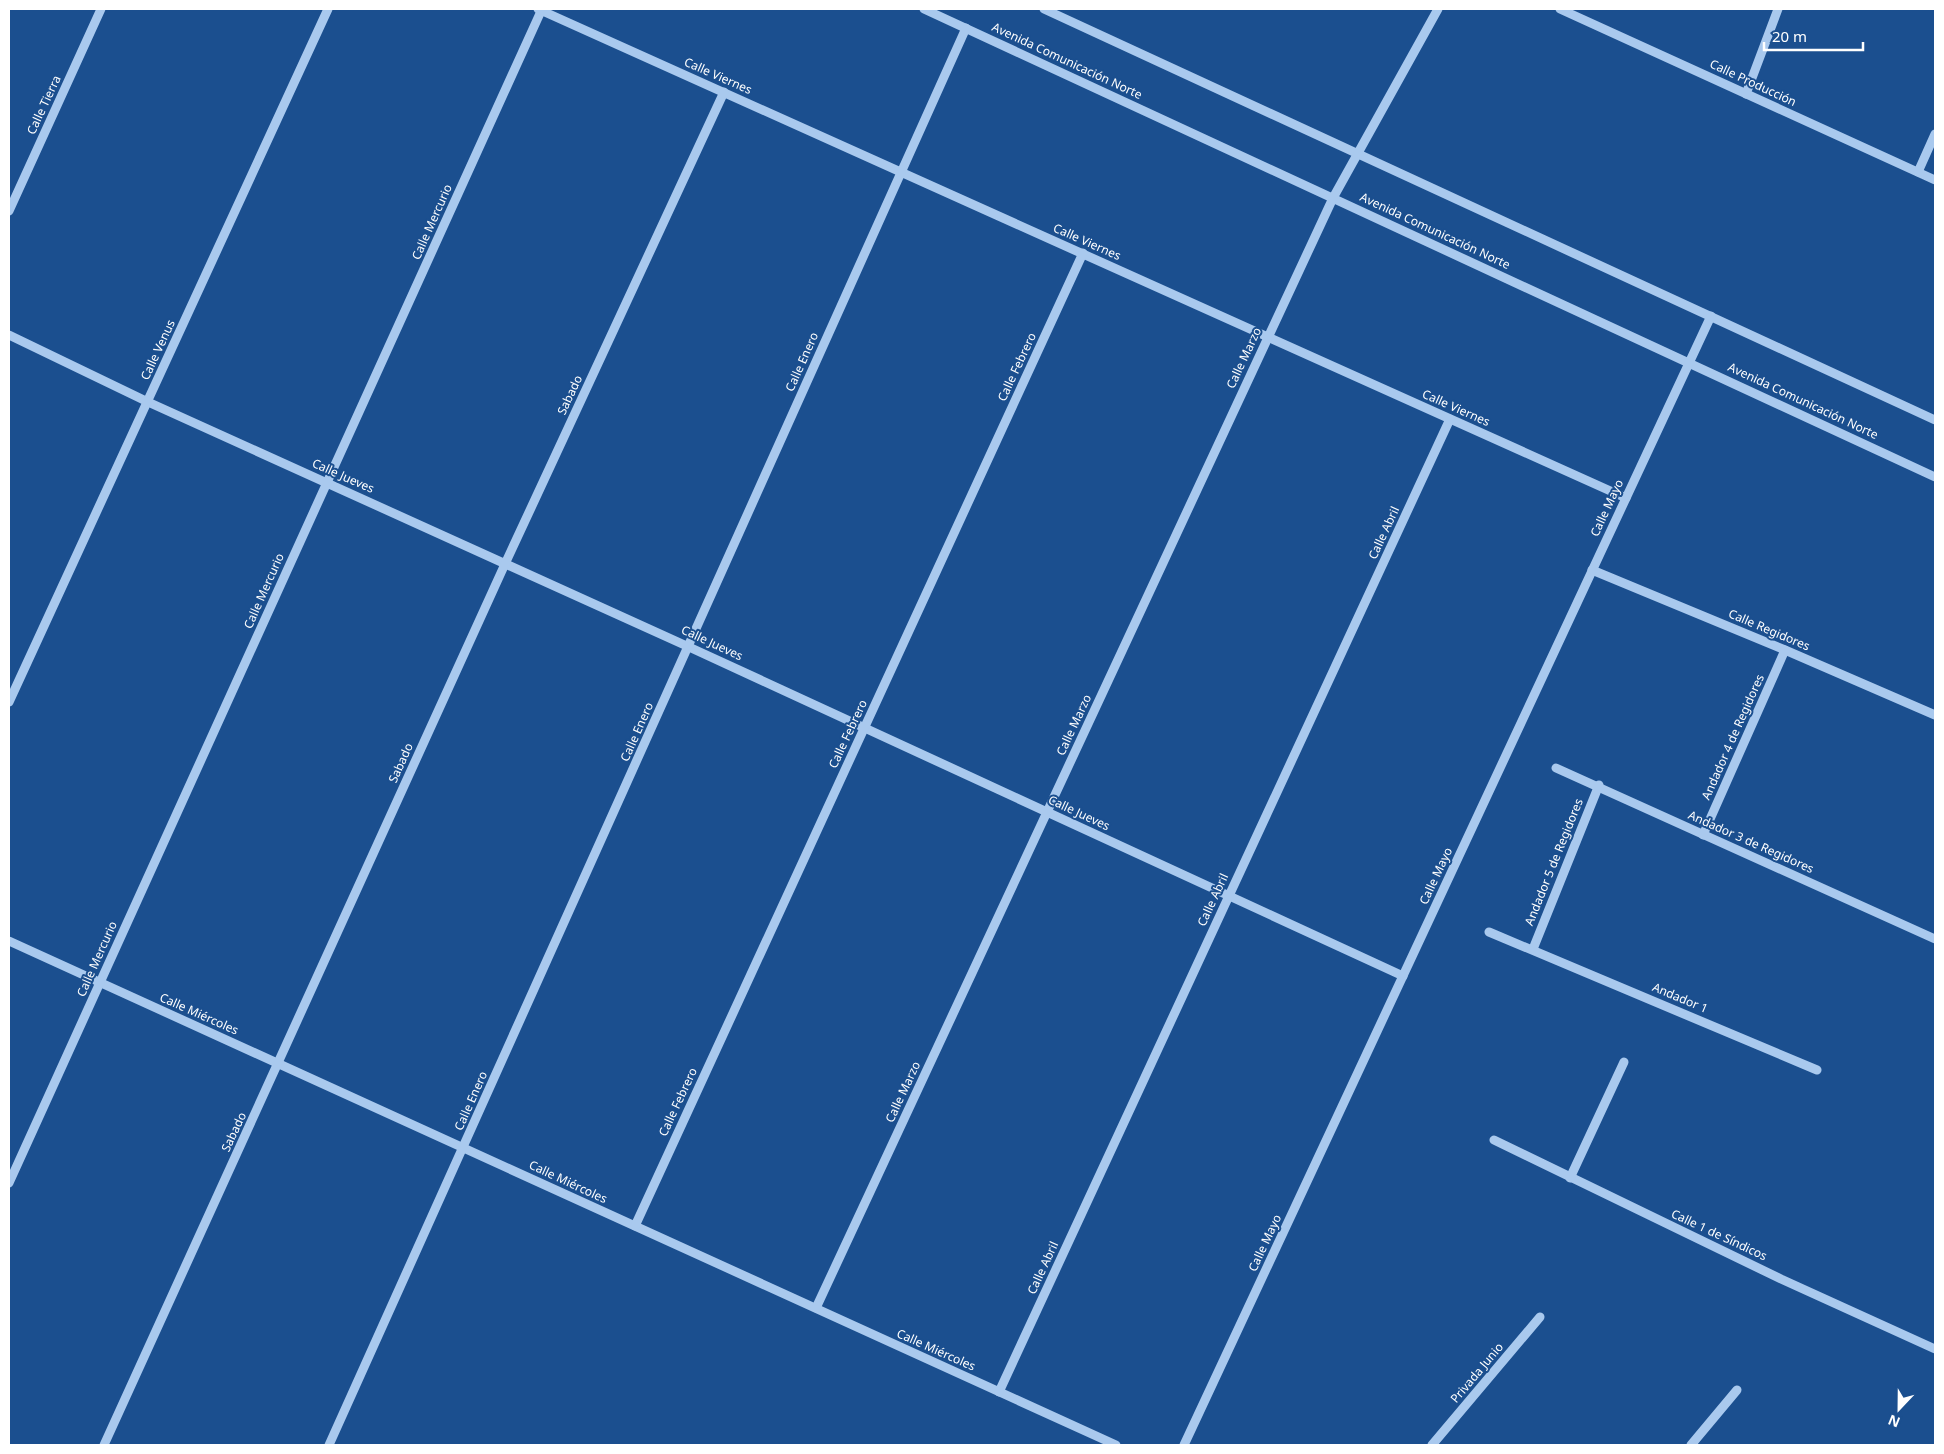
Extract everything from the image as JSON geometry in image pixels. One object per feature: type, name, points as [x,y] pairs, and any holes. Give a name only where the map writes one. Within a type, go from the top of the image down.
[{"type":"street","name":"Calle Tierra","points":[[9,211],[101,9]]},
{"type":"street","name":"Calle Venus","points":[[9,702],[328,9]]},
{"type":"street","name":"Calle Viernes","points":[[541,9],[1626,498]]},
{"type":"street","name":"Calle Mercurio","points":[[9,1183],[541,9]]},
{"type":"street","name":"Avenida Comunicación Norte","points":[[924,9],[1935,477]]},
{"type":"street","points":[[1044,9],[1935,420]]},
{"type":"street","name":"Calle Marzo","points":[[816,1308],[1333,198],[1438,9]]},
{"type":"street","name":"Calle Producción","points":[[1560,9],[1935,180]]},
{"type":"street","points":[[1746,94],[1778,9]]},
{"type":"street","name":"Calle Enero","points":[[329,1445],[966,28]]},
{"type":"street","name":"Sabado","points":[[104,1445],[280,1063],[505,564],[724,92]]},
{"type":"street","points":[[1918,172],[1935,134]]},
{"type":"street","name":"Calle Febrero","points":[[634,1226],[1083,253]]},
{"type":"street","name":"Calle Mayo","points":[[1184,1445],[1711,316]]},
{"type":"street","name":"Calle Jueves","points":[[9,336],[148,402],[689,646],[1403,976]]},
{"type":"street","name":"Calle Abril","points":[[999,1392],[1450,419]]},
{"type":"street","name":"Calle Regidores","points":[[1592,570],[1935,715]]},
{"type":"street","name":"Andador 4 de Regidores","points":[[1704,835],[1785,650]]},
{"type":"street","name":"Andador 3 de Regidores","points":[[1556,768],[1599,785],[1704,835],[1935,939]]},
{"type":"street","name":"Andador 5 de Regidores","points":[[1532,949],[1599,785]]},
{"type":"street","name":"Andador 1","points":[[1489,932],[1817,1070]]},
{"type":"street","name":"Calle Miércoles","points":[[9,941],[1116,1445]]},
{"type":"street","points":[[1570,1178],[1624,1062]]},
{"type":"street","name":"Calle 1 de Síndicos","points":[[1494,1140],[1781,1279],[1935,1349]]},
{"type":"street","name":"Privada Junio","points":[[1432,1445],[1540,1317]]},
{"type":"street","points":[[1691,1445],[1737,1390]]}]
